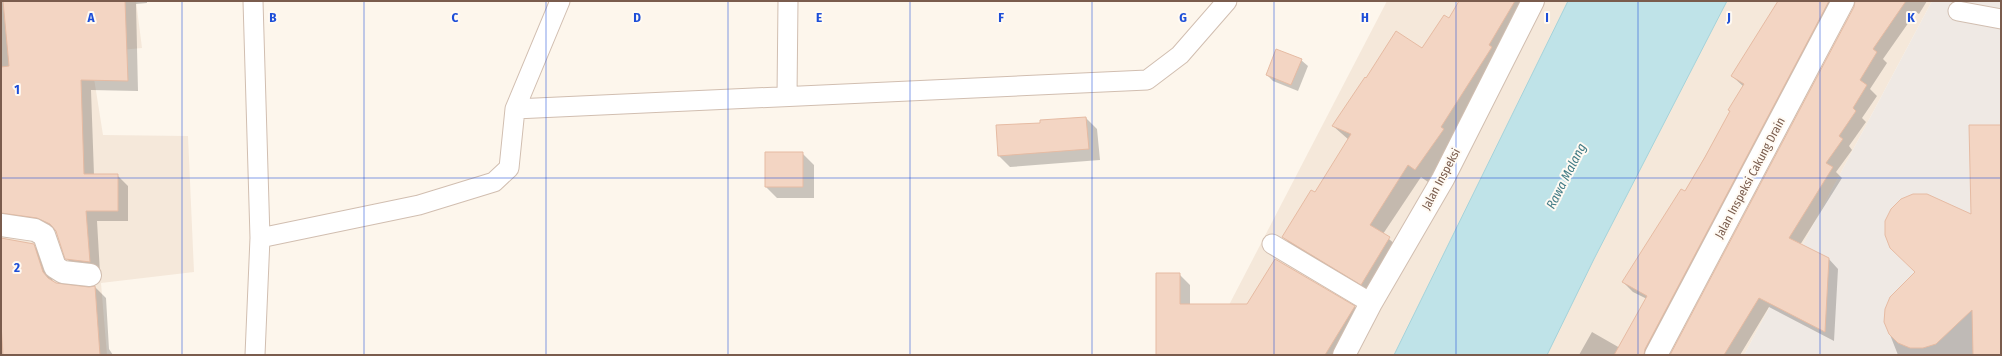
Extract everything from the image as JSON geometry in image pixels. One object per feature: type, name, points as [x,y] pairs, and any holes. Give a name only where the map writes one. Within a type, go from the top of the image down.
[{"type":"street","name":"Jalan Inspeksi","points":[[1344,355],[1371,302],[1443,179],[1534,1]]},
{"type":"street","name":"Jalan Inspeksi Cakung Drain","points":[[1656,355],[1843,1]]},
{"type":"street","points":[[1,225],[35,230],[44,235],[55,267],[63,272],[90,275]]},
{"type":"lane","points":[[253,1],[260,238],[255,355]]},
{"type":"lane","points":[[260,238],[419,205],[494,182],[509,168],[515,109],[560,1]]},
{"type":"lane","points":[[787,96],[788,1]]},
{"type":"lane","points":[[515,109],[1147,80],[1180,55],[1227,1]]},
{"type":"lane","points":[[1958,11],[2001,19]]},
{"type":"lane","points":[[1272,244],[1371,302]]},
{"type":"shaded area","points":[[1,1],[136,1],[142,48],[90,53],[103,135],[188,136],[194,272],[101,283],[107,355],[1,355]]},
{"type":"shaded area","points":[[1387,1],[1932,1],[1744,355],[1203,355]]},
{"type":"shaded area","points":[[1932,1],[2001,1],[2001,355],[1744,355]]},
{"type":"water","name":"Rawa Malang","points":[[1568,1],[1727,1],[1594,259],[1547,355],[1394,355]]},
{"type":"building","points":[[3,1],[125,1],[128,81],[81,80],[84,174],[118,174],[118,211],[86,211],[90,262],[65,259],[56,231],[50,224],[37,218],[1,213],[1,67],[9,66]]},
{"type":"building","points":[[1459,1],[1515,1],[1489,45],[1492,47],[1441,127],[1444,129],[1415,170],[1408,165],[1370,225],[1390,237],[1361,285],[1282,237],[1311,190],[1315,192],[1351,134],[1332,126],[1365,77],[1366,78],[1396,31],[1422,48],[1444,15],[1449,18]]},
{"type":"building","points":[[1778,1],[1829,1],[1645,349],[1644,355],[1614,355],[1647,296],[1622,282],[1681,189],[1685,191],[1705,157],[1730,111],[1728,110],[1744,84],[1731,76]]},
{"type":"building","points":[[1855,1],[1906,1],[1873,49],[1877,52],[1860,80],[1867,85],[1853,108],[1856,111],[1839,136],[1843,139],[1826,163],[1833,167],[1789,238],[1829,258],[1825,332],[1759,298],[1724,355],[1670,355],[1854,7]]},
{"type":"building","points":[[1276,49],[1302,59],[1291,85],[1266,75]]},
{"type":"building","points":[[1086,117],[1089,149],[998,156],[996,125],[1040,123],[1040,120]]},
{"type":"building","points":[[1969,125],[2001,125],[2001,355],[1973,355],[1972,310],[1936,344],[1923,348],[1910,348],[1898,343],[1889,334],[1884,322],[1885,309],[1890,297],[1915,272],[1890,248],[1885,235],[1885,221],[1891,209],[1901,199],[1913,194],[1927,194],[1971,214]]},
{"type":"building","points":[[765,152],[803,152],[803,187],[765,187]]},
{"type":"building","points":[[1,238],[34,244],[43,272],[48,278],[56,283],[89,287],[95,286],[100,355],[3,355],[1,324]]},
{"type":"building","points":[[1275,259],[1355,306],[1325,355],[1156,355],[1156,273],[1180,273],[1180,304],[1247,304]]}]
